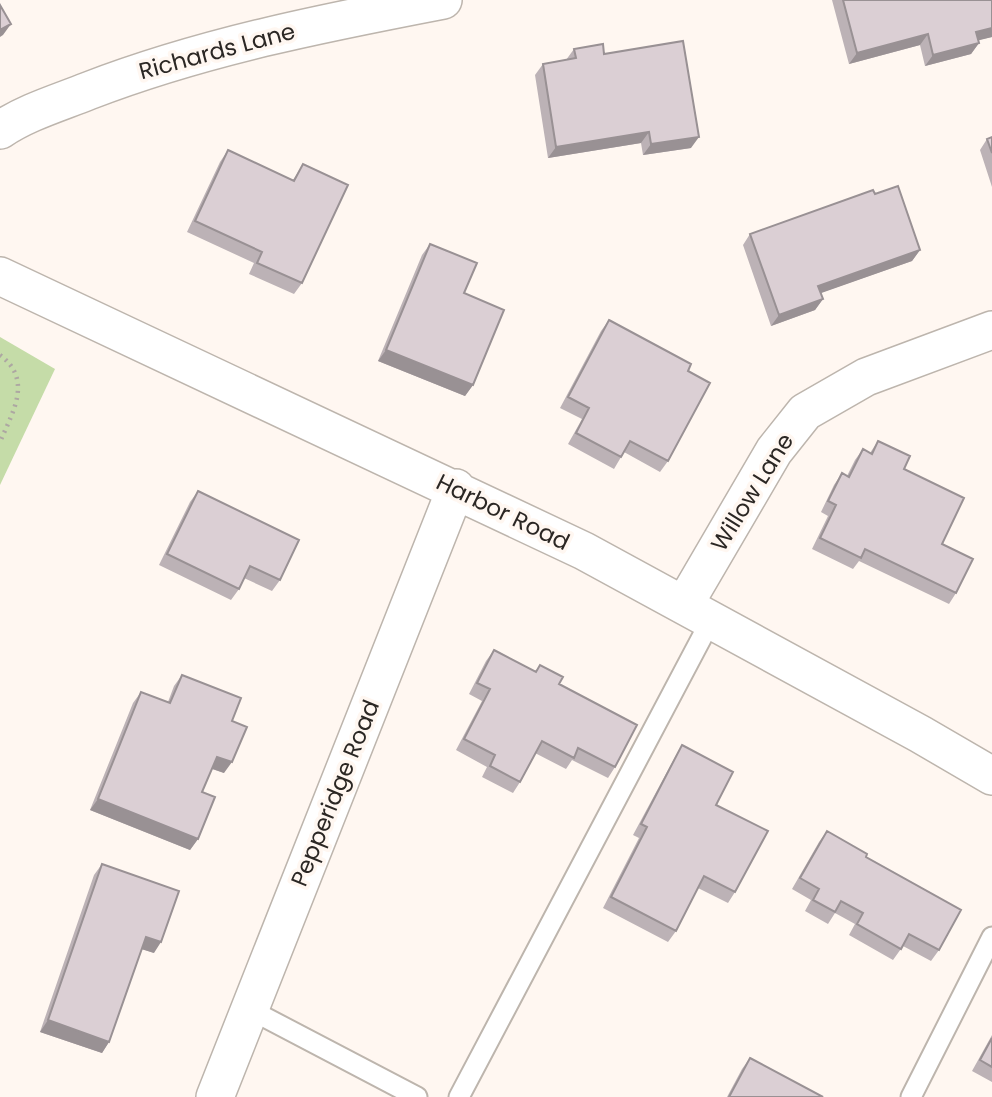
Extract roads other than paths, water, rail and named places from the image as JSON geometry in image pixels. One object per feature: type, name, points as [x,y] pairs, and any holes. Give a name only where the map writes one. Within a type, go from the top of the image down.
[{"type":"street","name":"Richards Lane","points":[[0,130],[19,117],[141,71],[312,26],[443,0]]},
{"type":"street","name":"Harbor Road","points":[[0,276],[456,488],[584,551],[992,776]]},
{"type":"street","name":"Willow Lane","points":[[698,612],[774,451],[805,412],[866,377],[992,330]]},
{"type":"street","name":"Pepperidge Road","points":[[215,1097],[456,488]]},
{"type":"lane","points":[[459,1097],[698,612]]},
{"type":"lane","points":[[911,1097],[992,937]]},
{"type":"lane","points":[[249,1009],[417,1097]]}]
